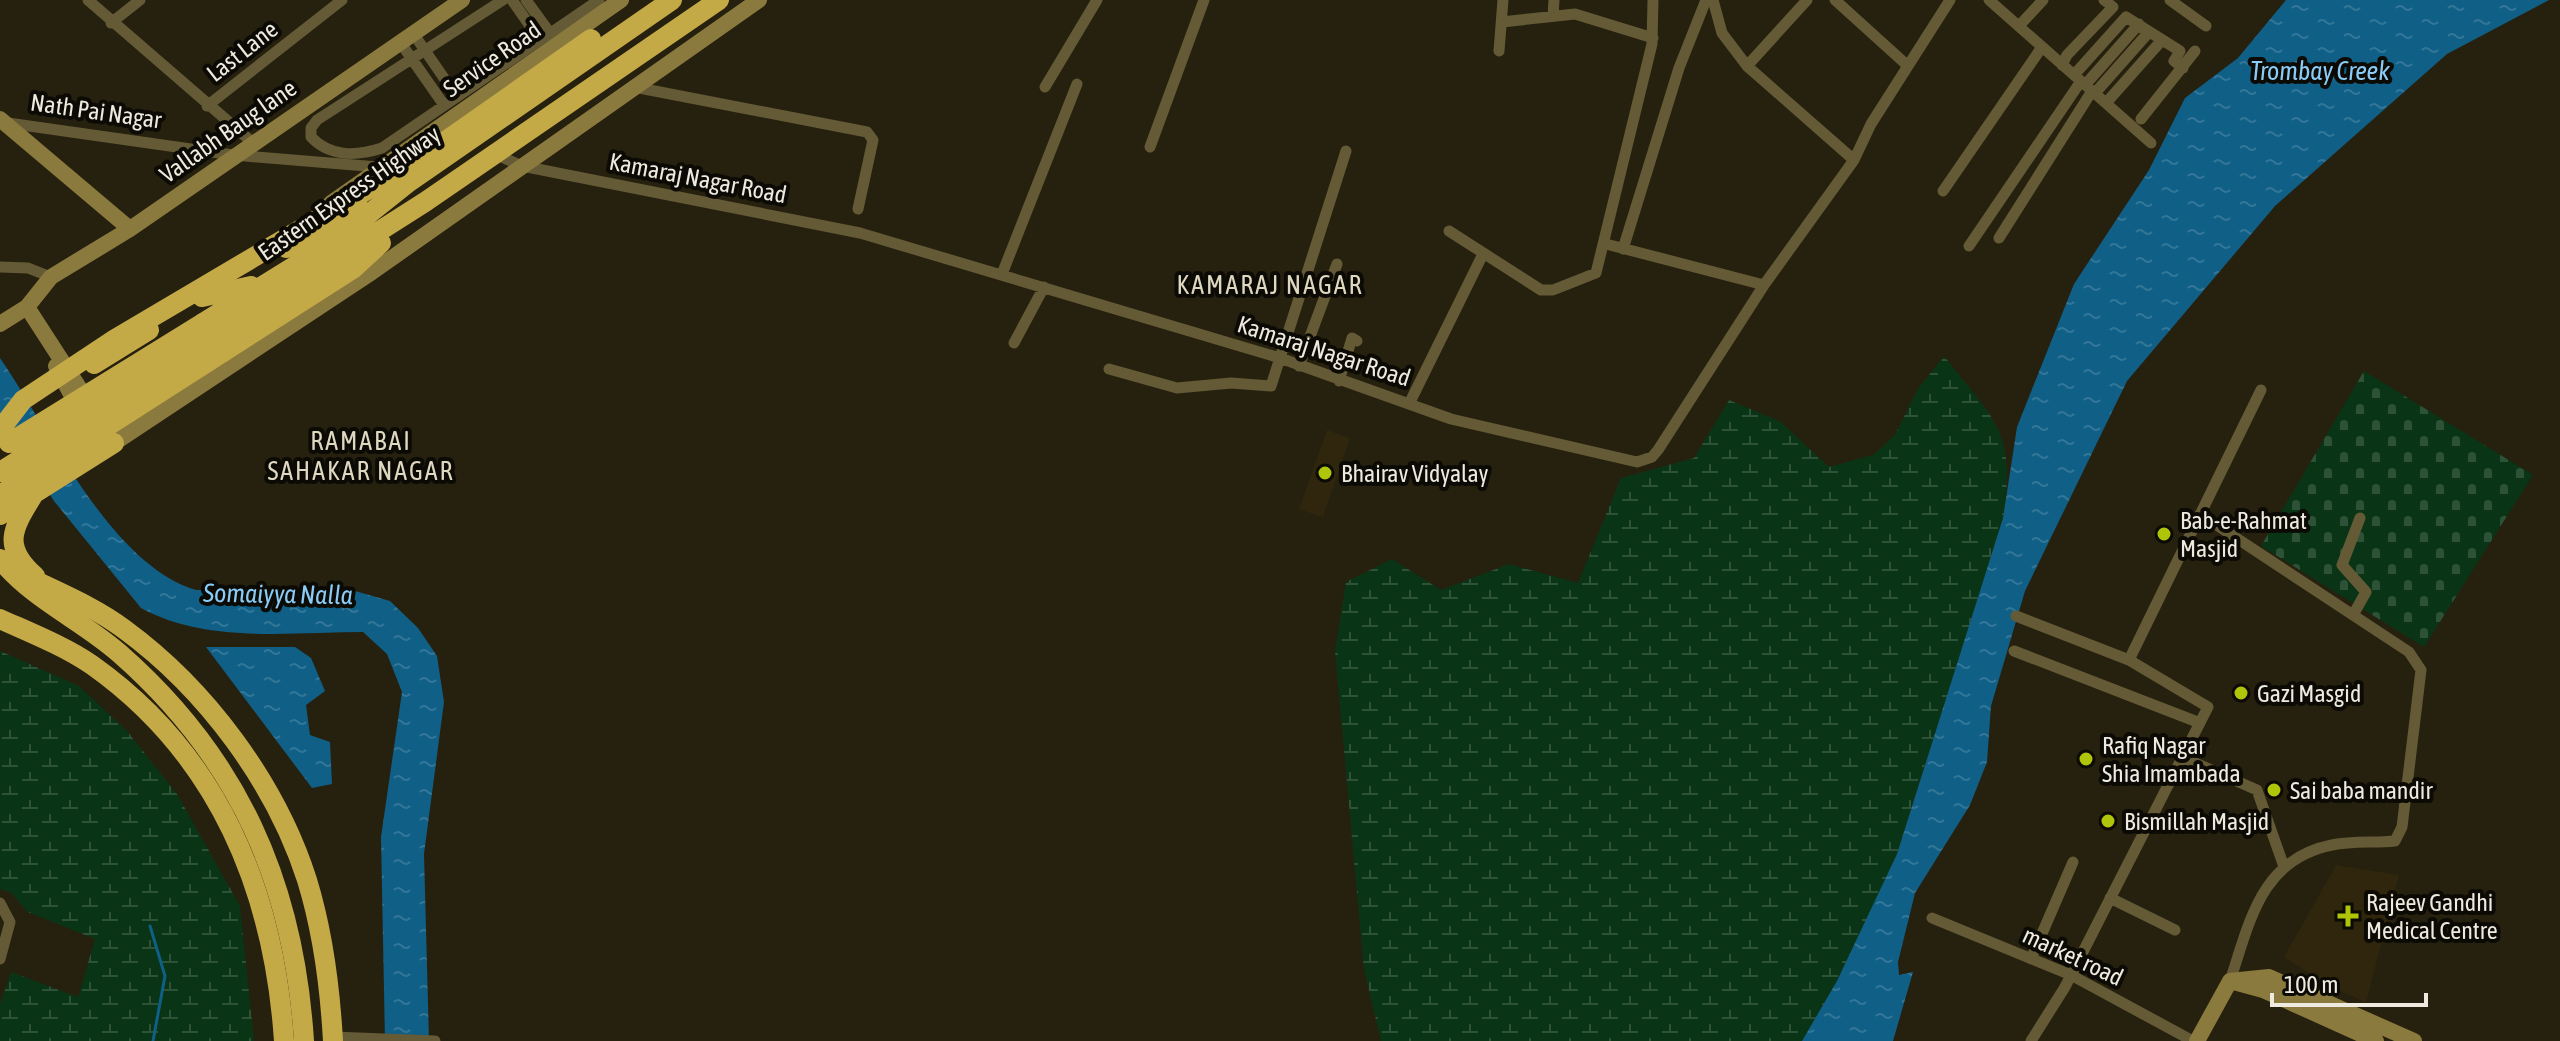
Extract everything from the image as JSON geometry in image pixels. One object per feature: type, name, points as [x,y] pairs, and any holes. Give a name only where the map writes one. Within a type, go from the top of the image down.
[{"type":"highway","points":[[3,440],[23,400],[115,339],[420,159],[647,0]]},
{"type":"highway","name":"Eastern Express Highway","points":[[3,440],[212,338],[266,283],[335,241],[409,182],[672,0]]},
{"type":"highway","points":[[0,472],[212,338],[354,268],[425,202],[719,0]]},
{"type":"highway","points":[[0,424],[238,274],[409,182]]},
{"type":"highway","points":[[202,297],[266,283]]},
{"type":"highway","points":[[0,495],[212,338]]},
{"type":"highway","points":[[0,515],[109,447]]},
{"type":"highway","points":[[34,494],[18,520],[12,542],[23,566],[47,587]]},
{"type":"highway","points":[[0,562],[103,615],[155,653],[210,712],[260,779],[307,880],[323,949],[333,1039]]},
{"type":"highway","points":[[0,562],[19,583],[75,619],[145,676],[193,729],[234,793],[279,889],[297,966],[304,1041]]},
{"type":"highway","points":[[0,619],[68,651],[120,688],[172,742],[217,802],[260,895],[279,980],[284,1041]]},
{"type":"street","points":[[88,0],[252,142]]},
{"type":"street","points":[[111,23],[140,0]]},
{"type":"street","name":"Last Lane","points":[[207,106],[342,0]]},
{"type":"street","name":"Vallabh Baug lane","points":[[0,324],[27,307],[51,277],[130,229],[233,155],[462,0]]},
{"type":"street","points":[[503,0],[317,120],[311,128],[311,137],[331,151],[347,154],[382,148],[599,0]]},
{"type":"street","points":[[512,0],[545,37]]},
{"type":"street","points":[[526,0],[545,37]]},
{"type":"street","name":"Service Road","points":[[238,274],[378,167],[621,0]]},
{"type":"street","points":[[27,307],[109,447],[372,272],[759,0]]},
{"type":"street","points":[[1045,87],[1097,0]]},
{"type":"street","points":[[1150,147],[1204,0]]},
{"type":"street","points":[[1499,51],[1503,0]]},
{"type":"street","points":[[1553,16],[1554,0]]},
{"type":"street","points":[[1449,231],[1535,288],[1547,292],[1596,273],[1606,244],[1604,236],[1653,38],[1653,0]]},
{"type":"street","points":[[1623,249],[1679,68],[1706,0]]},
{"type":"street","points":[[1713,0],[1722,33],[1747,66],[1854,160]]},
{"type":"street","points":[[1747,66],[1807,0]]},
{"type":"street","points":[[1835,0],[1908,66]]},
{"type":"street","name":"Kamaraj Nagar Road","points":[[495,154],[522,166],[860,233],[1280,358],[1451,419],[1637,462],[1646,460],[1658,450],[1764,285],[1854,160],[1871,124],[1950,0]]},
{"type":"street","points":[[1989,0],[2151,143]]},
{"type":"street","points":[[2019,26],[2043,0]]},
{"type":"street","points":[[2062,65],[2113,7],[2104,0]]},
{"type":"street","points":[[2178,2],[2206,26]]},
{"type":"street","points":[[1502,22],[1583,15],[1653,38]]},
{"type":"street","points":[[1999,238],[2126,17],[2180,51],[2174,61],[2183,68]]},
{"type":"street","points":[[1969,246],[2085,85],[2144,28]]},
{"type":"street","points":[[407,38],[425,51],[457,97]]},
{"type":"street","points":[[407,38],[413,59],[444,105]]},
{"type":"street","points":[[2106,103],[2162,40]]},
{"type":"street","points":[[1943,191],[2042,47]]},
{"type":"street","points":[[2141,119],[2195,51]]},
{"type":"street","points":[[1002,274],[1077,84]]},
{"type":"street","points":[[634,87],[867,132],[873,140],[858,209]]},
{"type":"street","points":[[325,93],[335,108]]},
{"type":"street","points":[[2,121],[130,229]]},
{"type":"street","name":"Nath Pai Nagar","points":[[2,121],[233,155],[378,167]]},
{"type":"street","points":[[1109,369],[1177,388],[1231,383],[1267,387],[1274,382],[1346,151]]},
{"type":"street","points":[[1606,244],[1764,285]]},
{"type":"street","points":[[1410,402],[1483,254]]},
{"type":"street","points":[[1299,366],[1337,264]]},
{"type":"street","points":[[0,267],[28,268],[51,277]]},
{"type":"street","points":[[1014,343],[1044,287]]},
{"type":"street","points":[[1339,381],[1352,338],[1357,341]]},
{"type":"street","points":[[2129,660],[2261,390]]},
{"type":"street","points":[[2195,1041],[2230,981],[2255,907],[2283,864],[2334,844],[2395,841],[2402,827],[2421,670],[2409,652],[2200,514]]},
{"type":"street","points":[[2353,615],[2366,592],[2342,565],[2360,518]]},
{"type":"street","points":[[2016,616],[2129,660],[2208,707],[2071,975],[2031,1041]]},
{"type":"street","points":[[2014,651],[2200,723]]},
{"type":"street","points":[[2184,758],[2257,790],[2283,864]]},
{"type":"street","points":[[2031,959],[2073,862]]},
{"type":"street","points":[[2110,898],[2175,930]]},
{"type":"street","points":[[0,903],[10,922],[0,959]]},
{"type":"street","name":"market road","points":[[1932,918],[2071,975],[2195,1041]]},
{"type":"street","points":[[2230,981],[2269,977],[2414,1041]]},
{"type":"street","points":[[2230,981],[2263,990],[2376,1041]]},
{"type":"street","points":[[333,1039],[374,1037],[433,1041]]},
{"type":"shaded area","name":"Bhairav Vidyalay","points":[[1327,430],[1350,438],[1323,517],[1299,509]]},
{"type":"shaded area","name":"Rajeev Gandhi Medical Centre","points":[[2336,865],[2399,875],[2366,1003],[2319,980],[2284,957]]},
{"type":"green space","points":[[1944,356],[1977,396],[1998,429],[2007,465],[2003,518],[1897,854],[1843,971],[1802,1041],[1381,1041],[1364,970],[1335,651],[1346,582],[1392,559],[1441,590],[1509,564],[1578,583],[1621,478],[1694,458],[1729,400],[1781,422],[1829,467],[1873,455],[1895,435],[1917,390]]},
{"type":"green space","points":[[2364,371],[2533,475],[2424,647],[2261,546]]},
{"type":"green space","points":[[0,651],[79,686],[127,731],[177,794],[240,906],[254,1041],[0,1041],[0,1004],[11,972],[78,997],[95,939],[28,912],[10,892],[0,889]]},
{"type":"water","name":"Trombay Creek","points":[[2286,0],[2549,0],[2447,54],[2275,206],[2127,381],[2025,591],[1991,706],[1987,762],[1970,805],[1915,893],[1898,962],[1899,975],[1913,972],[1893,1041],[1802,1041],[1837,981],[1897,854],[2003,518],[2017,427],[2074,284],[2149,170],[2185,98],[2238,58]]},
{"type":"water","name":"Somaiyya Nalla","points":[[0,358],[84,491],[136,553],[165,576],[196,590],[348,589],[390,601],[418,628],[437,656],[444,702],[424,854],[429,1041],[385,1041],[381,837],[402,692],[387,654],[363,632],[249,634],[221,631],[193,627],[141,608],[54,501],[0,415]]},
{"type":"water","points":[[206,647],[295,647],[311,658],[325,691],[306,705],[310,735],[330,742],[332,784],[312,788]]},
{"type":"waterway","points":[[150,926],[165,976],[153,1041]]},
{"type":"place","name":"Bhairav Vidyalay","points":[[1325,473]]},
{"type":"place","name":"Bab-e-Rahmat Masjid","points":[[2164,534]]},
{"type":"place","name":"Gazi Masgid","points":[[2241,693]]},
{"type":"place","name":"Rafiq Nagar Shia Imambada","points":[[2086,759]]},
{"type":"place","name":"Sai baba mandir","points":[[2274,790]]},
{"type":"place","name":"Bismillah Masjid","points":[[2108,821]]},
{"type":"place","name":"Rajeev Gandhi Medical Centre","points":[[2348,916]]},
{"type":"district","name":"KAMARAJ NAGAR","points":[[1270,285]]},
{"type":"district","name":"RAMABAI SAHAKAR NAGAR","points":[[361,456]]}]
